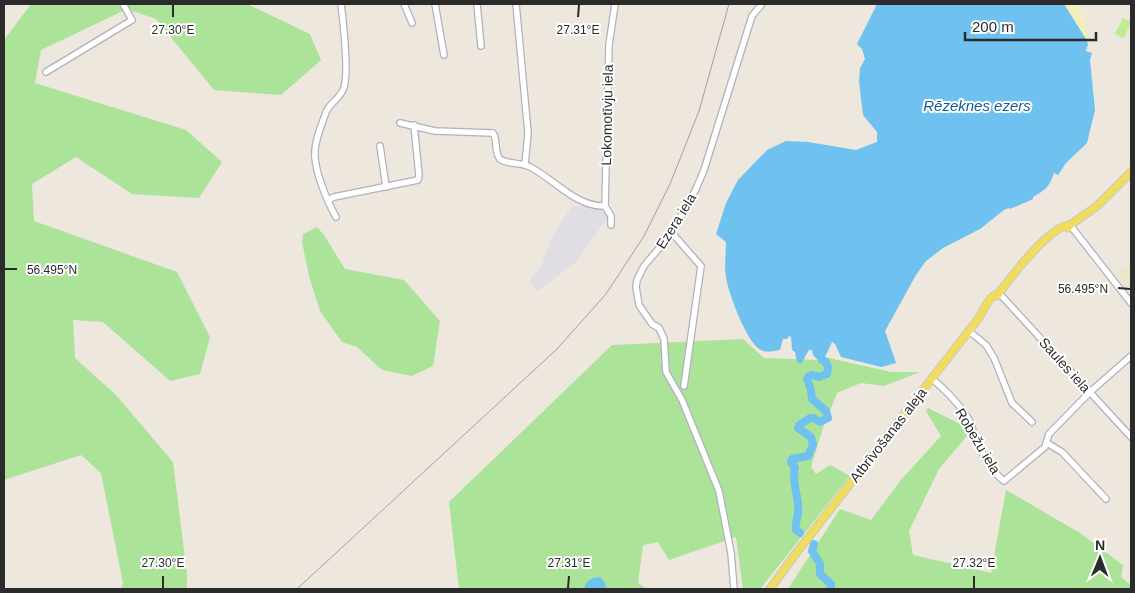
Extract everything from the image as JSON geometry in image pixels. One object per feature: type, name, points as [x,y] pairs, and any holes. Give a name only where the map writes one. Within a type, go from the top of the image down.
[{"type":"main road","name":"Atbrīvošanas aleja","points":[[770,589],[981,314],[998,297],[999,293],[1028,256],[1042,244],[1067,230],[1070,225],[1097,206],[1131,172]]},
{"type":"street","points":[[46,72],[132,20],[123,4]]},
{"type":"street","points":[[336,217],[316,164],[315,150],[318,134],[329,107],[345,86],[346,60],[341,4]]},
{"type":"street","points":[[404,4],[412,23]]},
{"type":"street","points":[[436,4],[444,55]]},
{"type":"street","points":[[477,4],[481,46]]},
{"type":"street","points":[[516,4],[528,136],[525,164]]},
{"type":"street","name":"Lokomotīvju iela","points":[[611,225],[611,216],[605,206],[609,45],[614,4]]},
{"type":"street","name":"Ezera iela","points":[[734,589],[731,554],[719,491],[682,400],[666,372],[664,340],[659,328],[652,324],[645,315],[637,296],[636,287],[640,274],[672,233],[696,189],[704,170],[752,16],[762,4]]},
{"type":"street","points":[[400,123],[435,131],[491,132],[496,136],[499,158],[505,161],[525,164],[580,200],[596,206],[605,206]]},
{"type":"street","points":[[328,200],[334,197],[419,179],[414,126]]},
{"type":"street","points":[[380,146],[386,187]]},
{"type":"street","points":[[1070,225],[1131,303]]},
{"type":"street","points":[[672,233],[700,266],[684,386]]},
{"type":"street","name":"Saules iela","points":[[999,293],[1131,437]]},
{"type":"street","points":[[969,331],[986,345],[994,358],[1012,403],[1032,422]]},
{"type":"street","points":[[1106,499],[1062,452],[1047,443],[1049,434],[1090,392],[1131,356]]},
{"type":"street","name":"Robežu iela","points":[[932,379],[952,398],[970,423],[974,436],[991,466],[1004,481],[1046,447],[1047,443]]},
{"type":"shaded area","points":[[572,206],[612,211],[577,261],[538,291],[529,281],[542,265],[551,238]]},
{"type":"shaded area","points":[[1131,261],[1131,293],[1116,273]]},
{"type":"green space","points":[[31,4],[247,4],[310,34],[321,60],[281,95],[214,90],[156,19],[127,9],[41,50],[35,83],[186,130],[222,162],[199,198],[132,194],[76,157],[32,184],[34,221],[177,272],[210,337],[200,374],[170,381],[103,322],[73,320],[75,358],[116,395],[173,462],[187,575],[187,589],[121,589],[123,583],[101,473],[81,455],[4,480],[4,40]]},
{"type":"green space","points":[[1123,18],[1131,22],[1124,38],[1115,34]]},
{"type":"green space","points":[[317,227],[345,269],[404,280],[440,321],[433,366],[412,376],[382,370],[357,347],[342,342],[320,311],[309,276],[302,242],[303,234]]},
{"type":"green space","points":[[743,339],[764,358],[822,360],[825,357],[891,372],[920,372],[884,386],[861,383],[837,393],[823,428],[811,467],[816,474],[830,465],[850,476],[760,589],[743,589],[736,537],[669,560],[658,542],[643,545],[638,583],[647,589],[459,589],[449,502],[612,345]]},
{"type":"green space","points":[[928,408],[972,430],[939,469],[909,531],[913,555],[991,573],[1006,490],[1080,533],[1123,565],[1121,577],[1131,585],[1131,589],[788,589],[840,509],[871,520],[901,480],[941,436],[926,411]]},
{"type":"sand","points":[[1064,4],[1076,4],[1082,13],[1086,23],[1088,44]]},
{"type":"water","name":"Rēzeknes ezers","points":[[877,4],[1064,4],[1086,39],[1088,44],[1086,51],[1092,53],[1090,60],[1095,110],[1087,143],[1066,163],[1058,175],[1054,173],[1044,190],[1033,197],[1033,199],[1004,210],[980,229],[943,248],[926,261],[916,275],[885,331],[896,363],[881,367],[841,357],[835,344],[832,342],[822,360],[818,360],[813,355],[812,350],[809,350],[801,364],[797,362],[795,352],[792,350],[791,337],[783,339],[780,350],[768,352],[761,350],[750,338],[734,305],[726,277],[726,242],[716,234],[726,203],[738,180],[767,150],[786,141],[808,142],[856,150],[877,142],[877,132],[863,115],[859,81],[860,68],[865,59],[862,49],[857,44]]},
{"type":"water","points":[[600,577],[607,589],[584,589],[589,580]]},
{"type":"waterway","points":[[800,533],[796,530],[798,507],[794,479],[795,468],[791,462],[792,459],[808,456],[813,445],[811,437],[798,428],[799,425],[810,418],[820,422],[828,418],[826,411],[812,399],[807,379],[809,376],[819,377],[827,374],[828,367],[825,361],[822,360]]},
{"type":"waterway","points":[[814,544],[812,551],[820,564],[820,574],[831,584],[831,589]]},
{"type":"railway","points":[[297,589],[557,349],[606,294],[644,236],[670,184],[699,111],[729,4]]}]
